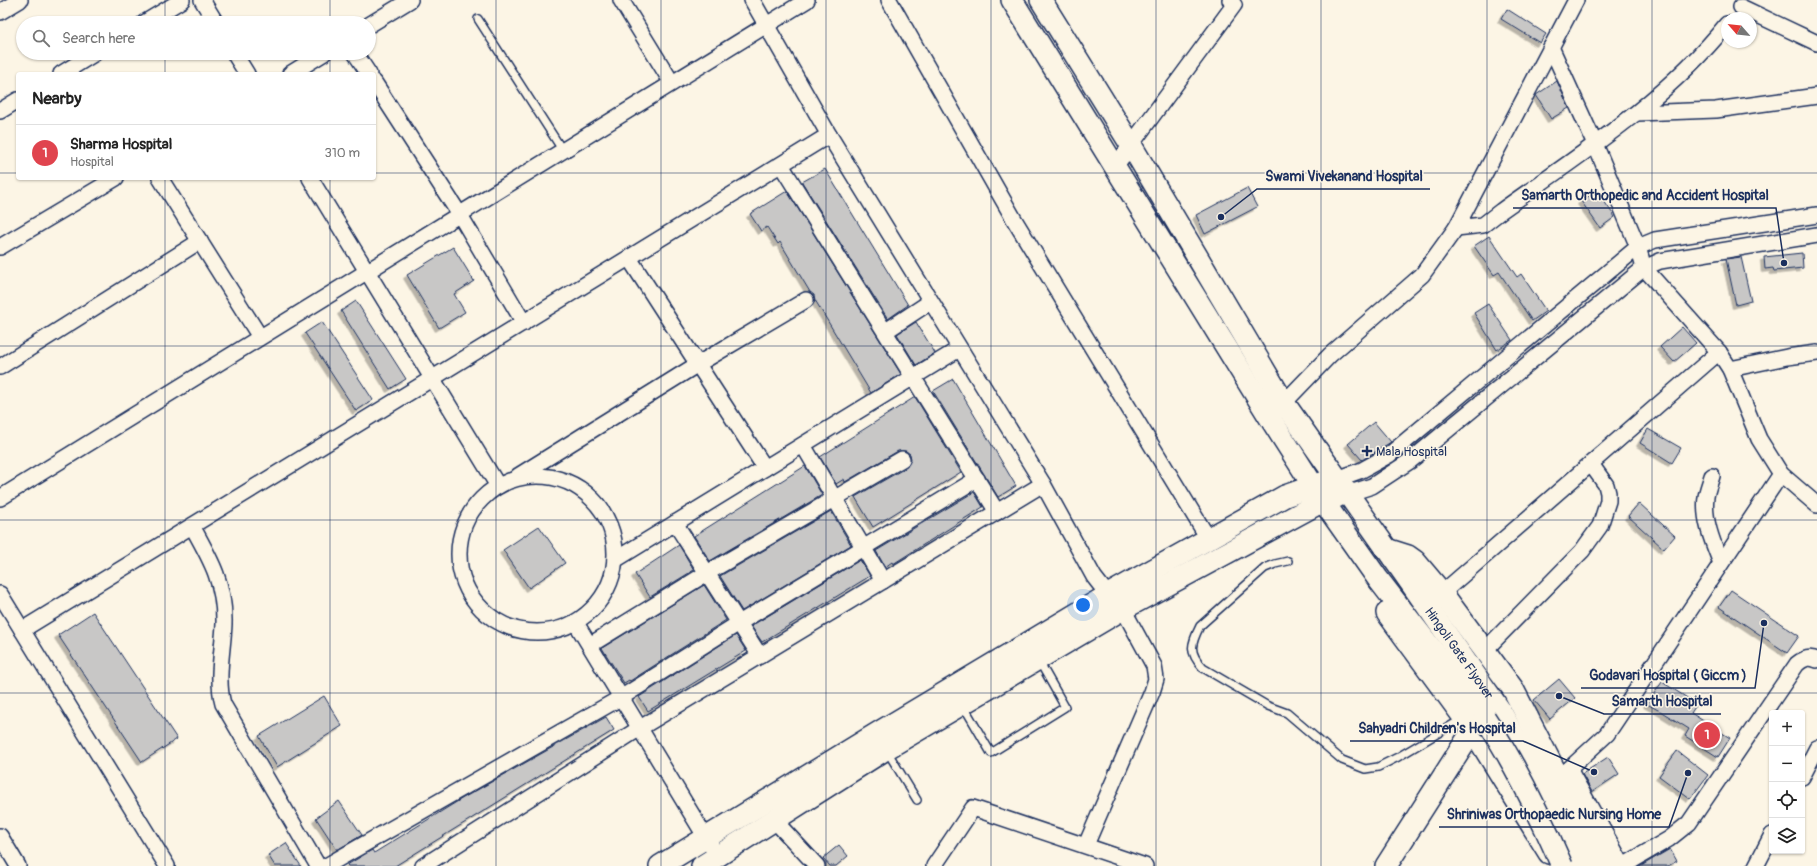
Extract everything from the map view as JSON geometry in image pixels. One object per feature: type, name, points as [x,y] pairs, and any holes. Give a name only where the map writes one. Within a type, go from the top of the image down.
[{"type":"main road","name":"Hingoli Gate Flyover","points":[[1012,0],[1114,168],[1318,494],[1480,719],[1597,865]]},
{"type":"main road","name":"Hingoli Gate Flyover","points":[[1041,0],[1131,146],[1284,403],[1386,549],[1480,719],[1499,739],[1540,814],[1562,866]]},
{"type":"main road","points":[[709,862],[774,820],[881,741],[1108,595],[1284,496],[1318,494],[1342,487]]},
{"type":"main road","points":[[660,866],[706,838],[881,741],[963,704],[1318,494]]},
{"type":"main road","points":[[1368,564],[1386,549],[1408,556],[1416,561],[1442,593],[1514,689],[1564,773],[1597,865]]},
{"type":"main road","points":[[1386,866],[1480,719],[1554,860],[1567,866]]},
{"type":"street","points":[[0,12],[20,0]]},
{"type":"street","points":[[156,16],[182,0]]},
{"type":"street","points":[[202,0],[212,16]]},
{"type":"street","points":[[376,21],[410,0]]},
{"type":"street","points":[[621,0],[672,83]]},
{"type":"street","points":[[752,0],[829,135],[1043,484],[1094,577],[1108,595],[1123,609],[1154,666],[1156,679],[1152,692],[1086,845]]},
{"type":"street","points":[[0,498],[807,0]]},
{"type":"street","points":[[889,0],[1015,221],[1208,538]]},
{"type":"street","points":[[1270,418],[1330,355],[1422,275],[1456,228],[1576,0]]},
{"type":"street","points":[[1114,168],[1234,2]]},
{"type":"street","points":[[1739,8],[1817,43]]},
{"type":"street","points":[[1456,228],[1483,225],[1637,113],[1707,49],[1721,32]]},
{"type":"street","points":[[1551,47],[1595,144],[1638,247],[1644,268],[1719,352],[1730,369],[1759,439],[1781,474],[1817,505]]},
{"type":"street","points":[[63,72],[83,60]]},
{"type":"street","points":[[238,60],[246,72]]},
{"type":"street","points":[[293,72],[313,60]]},
{"type":"street","points":[[360,60],[368,72]]},
{"type":"street","points":[[376,85],[460,215],[524,323]]},
{"type":"street","points":[[1637,113],[1716,110],[1817,96]]},
{"type":"street","points":[[0,111],[16,101]]},
{"type":"street","points":[[22,630],[829,135]]},
{"type":"street","points":[[781,165],[886,331],[997,512]]},
{"type":"street","points":[[0,247],[113,180]]},
{"type":"street","points":[[161,180],[260,337]]},
{"type":"street","points":[[311,180],[498,486]]},
{"type":"street","points":[[1342,487],[1362,470],[1389,455],[1638,247],[1654,240],[1817,215]]},
{"type":"street","points":[[1342,487],[1372,486],[1410,461],[1644,268],[1660,261],[1817,235]]},
{"type":"street","points":[[0,367],[200,241]]},
{"type":"street","points":[[629,258],[765,468]]},
{"type":"street","points":[[515,479],[544,476],[564,480],[581,488],[598,504],[612,532],[616,548],[614,569],[610,582],[600,602],[585,617],[576,623],[558,630],[530,633],[508,628],[491,619],[475,603],[464,583],[459,547],[466,521],[478,503],[498,486],[515,479],[698,364],[806,300]]},
{"type":"street","points":[[886,331],[930,302]]},
{"type":"street","points":[[615,560],[959,349]]},
{"type":"street","points":[[1442,593],[1719,352]]},
{"type":"street","points":[[1730,369],[1787,357],[1817,353]]},
{"type":"street","points":[[803,445],[883,581]]},
{"type":"street","points":[[590,645],[707,573],[902,458]]},
{"type":"street","points":[[1485,650],[1582,551],[1600,526],[1608,501],[1608,493],[1606,485],[1591,464]]},
{"type":"street","points":[[1623,866],[1564,773],[1607,734],[1781,474]]},
{"type":"street","points":[[1712,476],[1706,496],[1705,511],[1711,537],[1721,563]]},
{"type":"street","points":[[326,866],[622,697],[739,623],[977,479]]},
{"type":"street","points":[[423,866],[640,728],[1043,484]]},
{"type":"street","points":[[675,522],[760,656]]},
{"type":"street","points":[[192,526],[212,563],[221,586],[224,622],[220,691],[222,704],[318,866]]},
{"type":"street","points":[[0,594],[166,866]]},
{"type":"street","points":[[576,623],[706,838],[709,862]]},
{"type":"street","points":[[1597,865],[1623,866],[1669,839],[1689,823],[1797,664],[1804,659],[1814,658],[1817,660]]},
{"type":"street","points":[[1805,771],[1817,748]]},
{"type":"street","points":[[934,866],[973,808],[1145,866]]},
{"type":"street","points":[[774,820],[817,866]]},
{"type":"street","points":[[0,836],[18,866]]},
{"type":"street","points":[[1756,866],[1769,841]]},
{"type":"lane","points":[[478,19],[563,151]]},
{"type":"lane","points":[[1288,561],[1265,568],[1200,626],[1194,638],[1192,649],[1195,659],[1203,668],[1268,706],[1287,713],[1342,760],[1365,769],[1378,767],[1480,719]]},
{"type":"lane","points":[[963,704],[991,753],[1065,707],[1038,659]]},
{"type":"lane","points":[[881,741],[917,800]]},
{"type":"building","points":[[1507,9],[1546,34],[1540,43],[1501,19]]},
{"type":"building","points":[[1557,81],[1569,108],[1551,119],[1536,95]]},
{"type":"building","points":[[825,169],[908,305],[888,319],[802,182]]},
{"type":"building","points":[[1247,188],[1257,207],[1205,234],[1196,215]]},
{"type":"building","points":[[787,191],[901,374],[871,393],[815,300],[814,295],[810,292],[780,242],[778,244],[767,227],[761,231],[750,214]]},
{"type":"building","points":[[1597,191],[1615,217],[1600,228],[1581,201]]},
{"type":"building","points":[[1489,236],[1517,277],[1521,274],[1546,311],[1532,321],[1499,272],[1494,275],[1474,246]]},
{"type":"building","points":[[453,247],[474,281],[454,294],[465,312],[439,328],[407,275]]},
{"type":"building","points":[[1802,253],[1803,268],[1774,271],[1773,268],[1765,269],[1764,257]]},
{"type":"building","points":[[1741,257],[1751,301],[1736,305],[1726,259]]},
{"type":"building","points":[[356,301],[406,379],[390,389],[341,311]]},
{"type":"building","points":[[1488,304],[1512,340],[1497,350],[1474,313]]},
{"type":"building","points":[[322,322],[373,400],[356,411],[305,333]]},
{"type":"building","points":[[916,322],[935,353],[916,365],[897,334]]},
{"type":"building","points":[[1682,327],[1696,343],[1674,362],[1660,347]]},
{"type":"building","points":[[953,379],[1016,486],[998,497],[933,391]]},
{"type":"building","points":[[915,397],[961,472],[873,527],[855,497],[907,467],[911,459],[910,454],[906,451],[898,451],[845,482],[844,479],[836,484],[820,457]]},
{"type":"building","points":[[1374,422],[1391,442],[1362,460],[1348,444]]},
{"type":"building","points":[[1648,429],[1681,448],[1672,463],[1640,443]]},
{"type":"building","points":[[805,466],[822,495],[710,561],[694,536]]},
{"type":"building","points":[[974,492],[983,507],[893,564],[892,562],[885,567],[876,551]]},
{"type":"building","points":[[1639,503],[1675,536],[1664,549],[1628,516]]},
{"type":"building","points":[[831,511],[851,545],[742,611],[720,576]]},
{"type":"building","points":[[539,526],[565,563],[529,588],[503,550]]},
{"type":"building","points":[[679,545],[694,570],[650,597],[635,574]]},
{"type":"building","points":[[860,560],[870,576],[762,642],[751,626]]},
{"type":"building","points":[[704,585],[726,620],[630,681],[629,680],[624,683],[602,648]]},
{"type":"building","points":[[1731,590],[1799,636],[1787,653],[1719,607]]},
{"type":"building","points":[[93,612],[177,739],[142,762],[58,635]]},
{"type":"building","points":[[736,635],[746,651],[648,711],[639,697]]},
{"type":"building","points":[[1559,679],[1575,698],[1550,719],[1534,700]]},
{"type":"building","points":[[1662,682],[1697,704],[1691,713],[1730,738],[1718,757],[1685,736],[1689,729],[1647,704]]},
{"type":"building","points":[[324,696],[342,726],[277,767],[259,736]]},
{"type":"building","points":[[606,717],[614,730],[395,866],[347,865],[372,850],[374,853],[463,798]]},
{"type":"building","points":[[1677,751],[1708,775],[1690,799],[1659,776]]},
{"type":"building","points":[[1608,757],[1619,774],[1592,792],[1582,774]]},
{"type":"building","points":[[339,801],[362,835],[337,850],[316,818]]},
{"type":"building","points":[[286,843],[301,866],[275,866],[268,855]]},
{"type":"building","points":[[839,845],[848,856],[836,866],[830,866],[823,858]]},
{"type":"building","points":[[1670,849],[1677,861],[1668,866],[1641,866]]},
{"type":"place","name":"Swami Vivekanand Hospital","points":[[1221,217]]},
{"type":"place","name":"Samarth Orthopedic and Accident Hospital","points":[[1784,263]]},
{"type":"place","name":"Mala Hospital","points":[[1367,451]]},
{"type":"place","name":"Godavari Hospital ( Giccm )","points":[[1764,623]]},
{"type":"place","name":"Samarth Hospital","points":[[1559,696]]},
{"type":"place","name":"Sharma Hospital","points":[[1707,735]]},
{"type":"place","name":"Sahyadri Children's Hospital","points":[[1594,772]]},
{"type":"place","name":"Shriniwas Orthopaedic Nursing Home","points":[[1688,773]]}]
